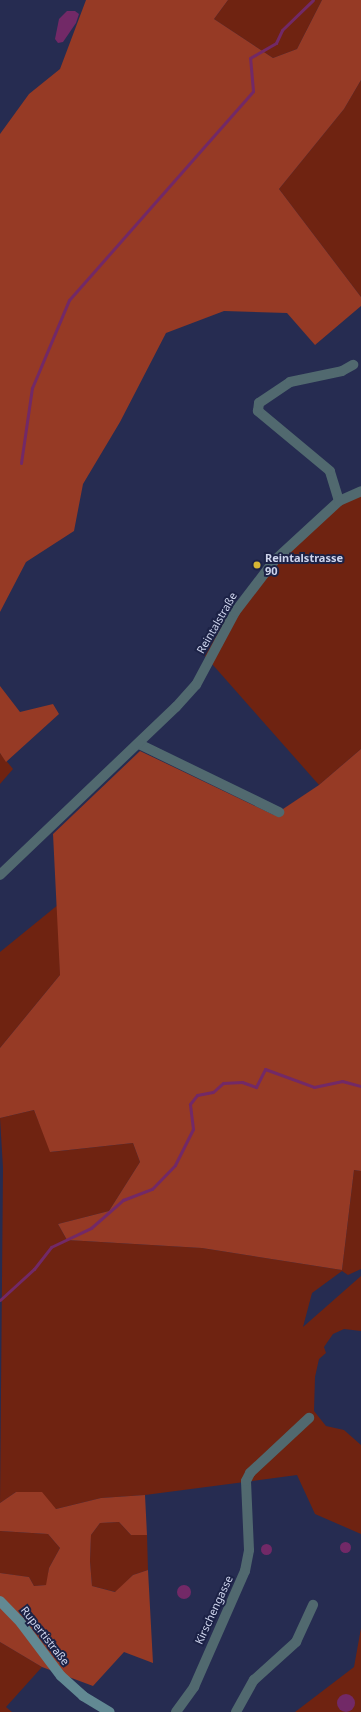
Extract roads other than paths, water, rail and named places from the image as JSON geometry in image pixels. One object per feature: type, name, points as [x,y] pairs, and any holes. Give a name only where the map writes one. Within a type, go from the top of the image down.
[{"type":"main road","name":"Rupertistraße","points":[[0,1601],[21,1623],[61,1676],[83,1696],[110,1712]]},
{"type":"street","points":[[339,501],[330,471],[258,411],[260,403],[290,382],[342,371],[353,365]]},
{"type":"street","name":"Reintalstraße","points":[[0,875],[139,744],[196,685],[235,612],[259,578],[339,501],[361,491]]},
{"type":"street","points":[[139,744],[279,812]]},
{"type":"street","name":"Kirschengasse","points":[[176,1712],[194,1687],[245,1571],[249,1550],[246,1481],[250,1473],[309,1418]]},
{"type":"street","points":[[236,1712],[254,1680],[296,1642],[313,1605]]},
{"type":"waterway","points":[[21,463],[32,388],[69,300],[253,91],[250,58],[276,43],[282,30],[313,0]]},
{"type":"waterway","points":[[0,1300],[34,1269],[51,1247],[91,1228],[123,1200],[152,1189],[175,1165],[193,1129],[190,1104],[197,1095],[213,1092],[223,1083],[242,1082],[256,1087],[265,1069],[314,1087],[342,1081],[361,1086]]},
{"type":"place","name":"Reintalstrasse 90","points":[[257,565]]}]
